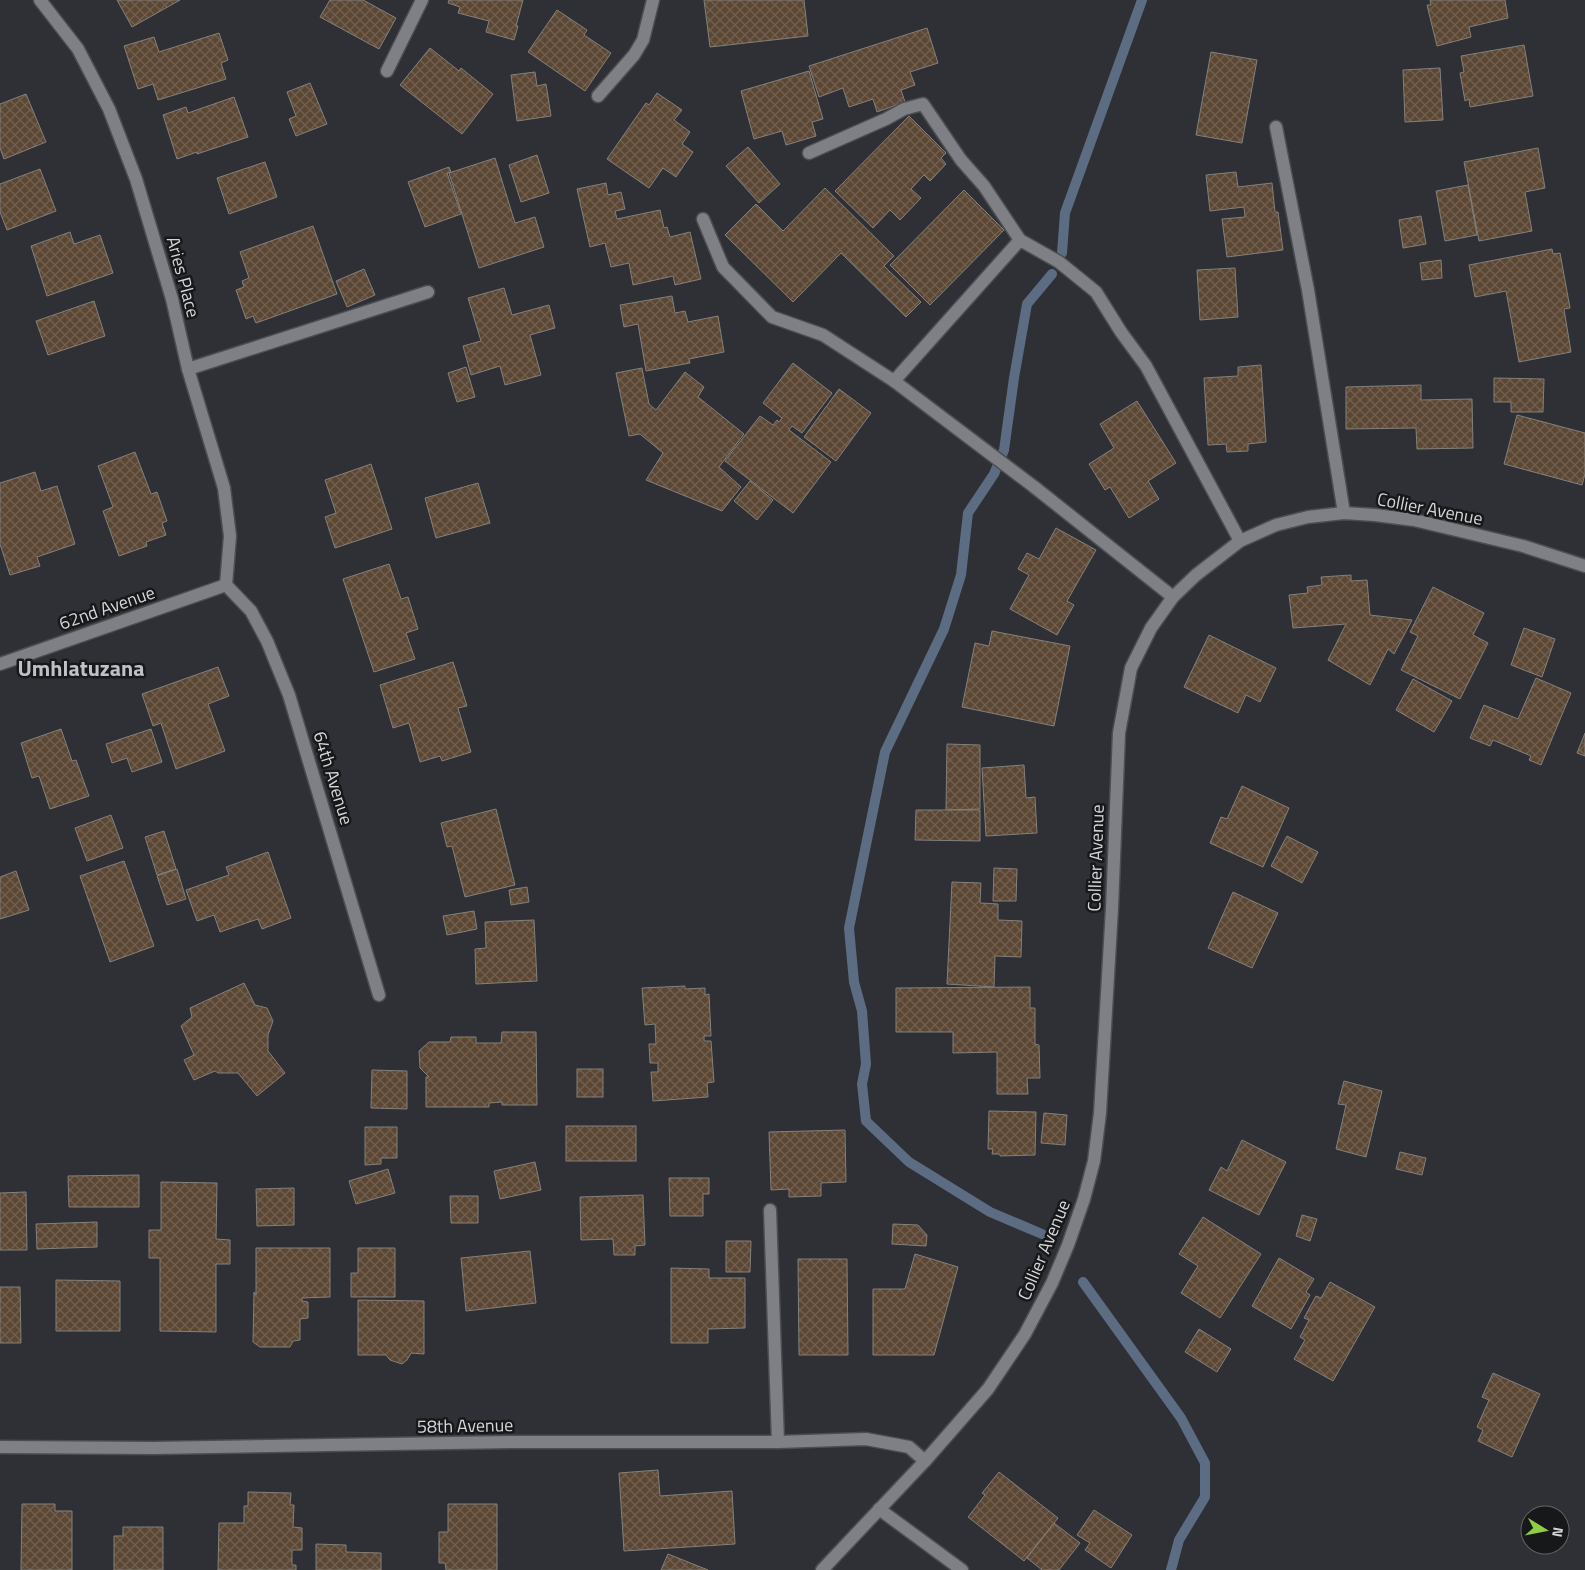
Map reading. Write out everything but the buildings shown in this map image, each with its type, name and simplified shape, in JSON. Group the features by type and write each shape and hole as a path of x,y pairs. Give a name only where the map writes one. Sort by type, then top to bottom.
{"street":[{"name":"Aries Place","path":"40,0 78,49 108,109 136,179 172,299 188,369 224,488 230,536 226,585"},
{"path":"387,72 422,0"},
{"path":"598,96 634,55 643,40 653,0"},
{"path":"809,153 886,119 904,109 923,104 961,160 984,186 1020,240 1059,262 1096,292 1121,332 1146,366 1240,541"},
{"path":"1276,126 1308,290 1344,514"},
{"path":"702,219 724,267 772,317 823,335 894,382 1033,486 1173,597"},
{"path":"894,382 1020,240"},
{"path":"188,369 428,292"},
{"name":"Collier Avenue","path":"822,1570 925,1461 988,1389 1025,1334 1068,1245 1084,1199 1094,1161 1100,1113 1112,908 1119,733 1131,668 1151,628 1173,597 1196,575 1240,541 1284,523 1308,517 1344,514 1375,514 1414,520 1523,546 1585,566"},
{"name":"62nd Avenue","path":"0,664 226,585"},
{"name":"64th Avenue","path":"226,585 251,611 267,641 289,695 379,995"},
{"path":"770,1210 778,1442"},
{"name":"58th Avenue","path":"0,1447 154,1448 514,1442 778,1442 866,1439 909,1447 925,1461"},
{"path":"879,1509 962,1570"}],"waterway":[{"path":"1062,253 1065,213 1142,0"},
{"path":"1042,1234 990,1212 909,1162 866,1121 862,1084 866,1064 862,1011 854,982 849,928 885,752 944,629 961,575 968,513 994,474 1004,450 1027,304 1052,274"},
{"path":"1083,1282 1181,1418 1205,1463 1205,1497 1179,1540 1171,1570"}],"district":[{"name":"Umhlatuzana","path":"81,668"}]}
